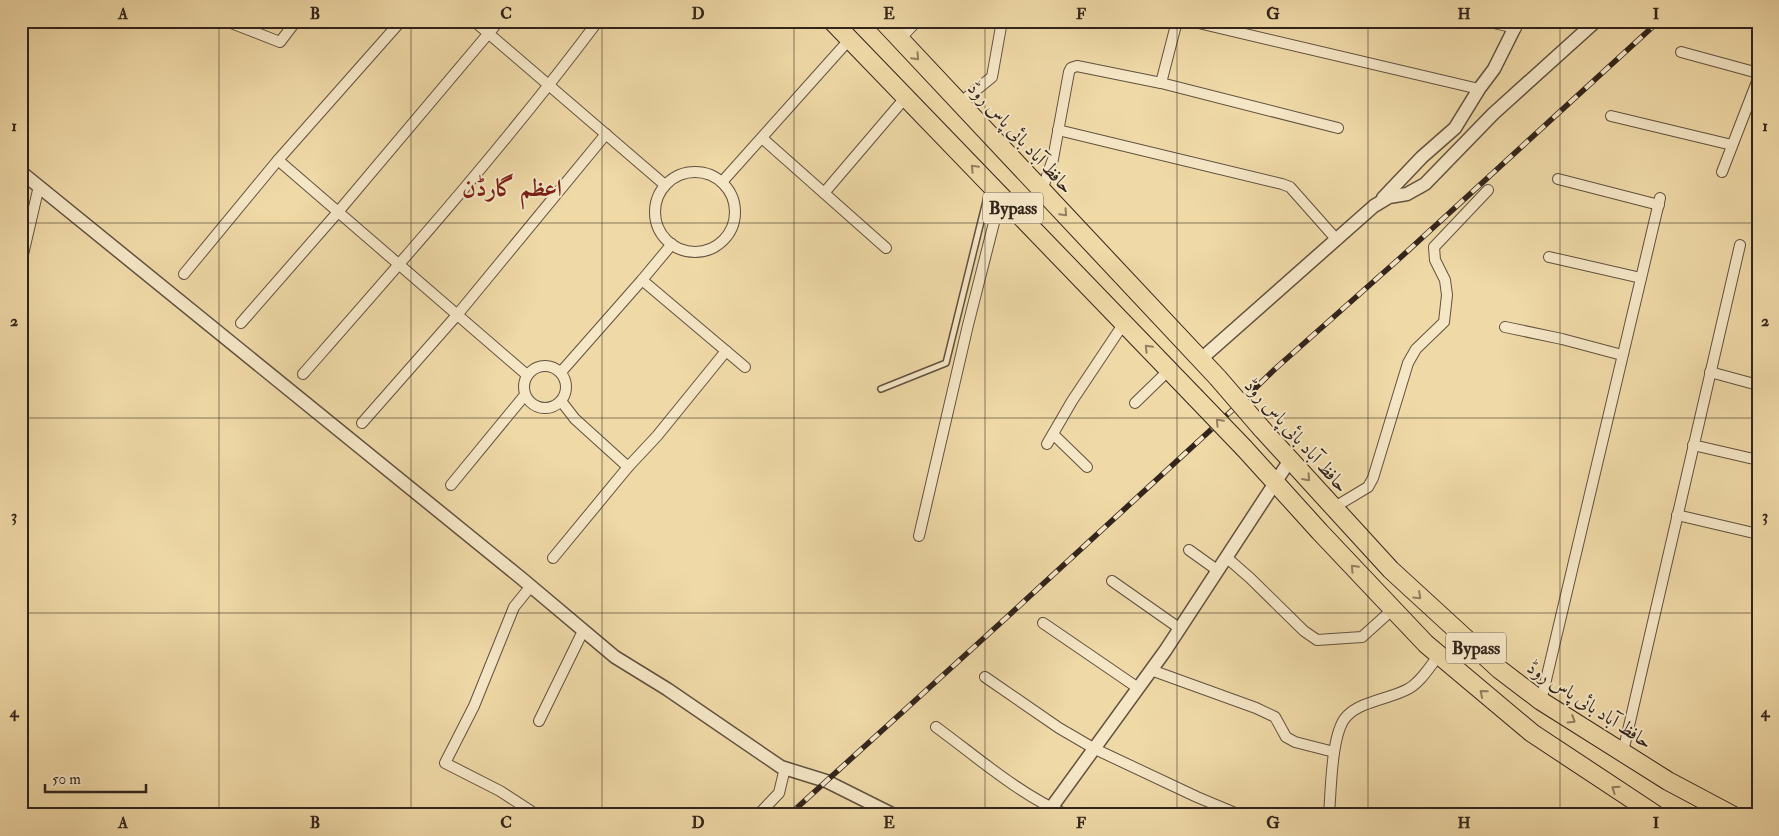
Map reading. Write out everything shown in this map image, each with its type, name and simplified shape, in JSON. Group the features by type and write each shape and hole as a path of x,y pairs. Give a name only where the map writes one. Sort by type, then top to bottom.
{"highway":[{"name":"Bypass","path":"832,21 1244,448 1426,644 1532,733 1648,813"},
{"name":"حافظ آباد بائی پاس روڈ","path":"883,21 1202,359 1262,429 1391,570 1446,622 1499,669 1541,701 1668,781 1732,815"}],"street":[{"path":"226,21 280,42 296,21"},
{"path":"184,274 278,160 401,21"},
{"path":"474,21 665,185"},
{"path":"241,323 338,212 499,21"},
{"path":"303,374 399,265 549,86 598,21"},
{"path":"900,39 917,21"},
{"path":"960,104 992,77 1002,21"},
{"path":"1161,83 1177,21"},
{"path":"1190,21 1479,90"},
{"path":"1202,359 1337,240 1455,128 1494,69 1517,25 1485,21"},
{"path":"1374,206 1389,197 1406,194 1425,184 1493,114 1596,21"},
{"path":"722,182 849,40"},
{"path":"1681,52 1758,73"},
{"path":"1042,190 1051,165 1072,68 1077,66 1161,83 1338,128"},
{"path":"1722,172 1758,79"},
{"path":"824,193 906,98"},
{"path":"1611,116 1732,145"},
{"path":"1058,130 1290,187 1337,240"},
{"path":"362,423 457,315 606,134"},
{"path":"762,138 886,248"},
{"path":"278,160 527,376"},
{"path":"21,172 531,586 614,657 667,689 785,768 826,781 894,815"},
{"path":"693,172 708,174 722,182 731,195 735,210 733,225 725,239 712,248 697,252 682,250 663,236 655,214 657,199 665,185 678,176 693,172"},
{"path":"1541,701 1660,202 1558,179"},
{"path":"21,263 24,243 39,186"},
{"path":"919,536 968,325 996,190"},
{"path":"1333,508 1368,487 1373,478 1408,363 1416,350 1444,322 1447,295 1445,280 1435,260 1434,247 1488,190"},
{"path":"561,372 672,244"},
{"path":"1622,752 1740,244"},
{"path":"1549,258 1641,278"},
{"path":"642,280 745,367"},
{"path":"1047,444 1072,401 1124,323"},
{"path":"1506,327 1562,339 1622,356"},
{"path":"554,558 726,351"},
{"path":"543,366 556,368 561,372 567,384 566,391 561,401 554,406 541,408 534,405 525,395 524,382 531,370 543,366"},
{"path":"1135,403 1169,370"},
{"path":"1710,372 1758,385"},
{"path":"451,485 525,395"},
{"path":"561,401 575,419 628,467"},
{"path":"1053,434 1087,467"},
{"path":"1693,445 1758,460"},
{"path":"1049,811 1151,670 1290,460"},
{"path":"1677,515 1758,534"},
{"path":"1189,550 1217,570"},
{"path":"1226,557 1304,631 1317,640 1362,637 1393,609"},
{"path":"1112,581 1179,628"},
{"path":"531,586 514,607 474,706 445,763 500,791 537,815"},
{"path":"1043,623 1138,688"},
{"path":"539,721 583,631"},
{"path":"1329,815 1334,752 1340,726 1346,717 1367,704 1409,689 1439,655"},
{"path":"1151,670 1256,708 1276,717 1286,737 1295,742 1334,752"},
{"path":"985,677 1059,728 1095,749 1240,815"},
{"path":"936,727 1049,811 1067,815"},
{"path":"758,815 779,793 785,768"}],"lane":[{"path":"881,389 946,363 996,190"}],"railway":[{"path":"789,815 1006,618 1275,369 1400,258 1659,21"}],"district":[{"name":"اعظم گارڈن","path":"512,188"}]}
